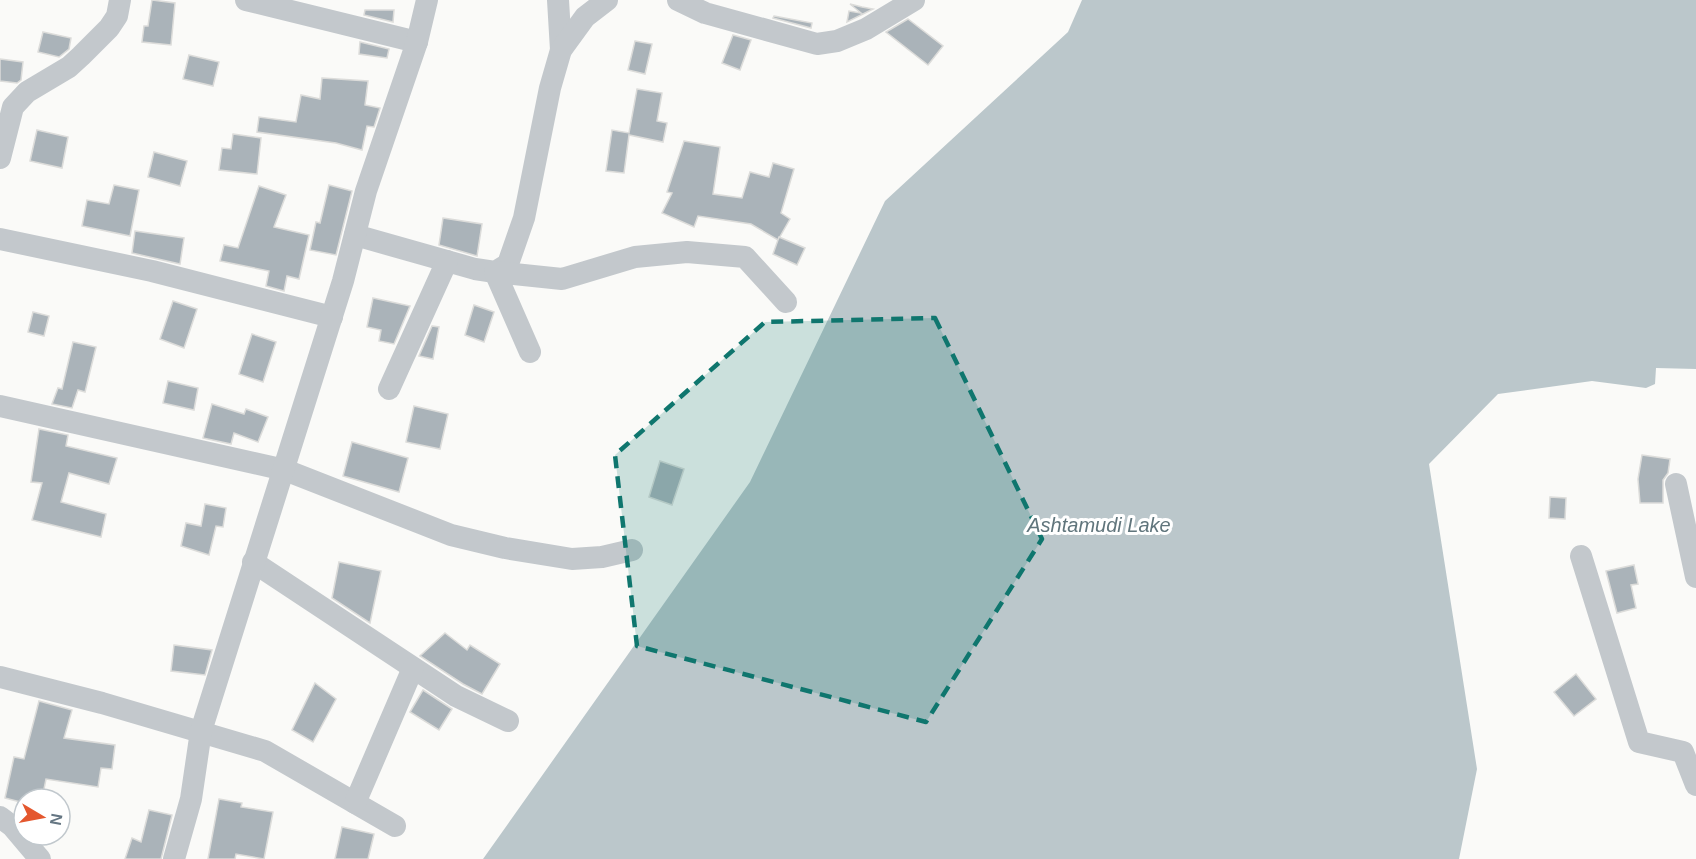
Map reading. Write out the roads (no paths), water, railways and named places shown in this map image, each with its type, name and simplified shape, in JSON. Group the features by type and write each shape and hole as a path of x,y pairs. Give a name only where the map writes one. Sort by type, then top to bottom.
{"street":[{"path":"0,158 13,107 27,92 46,78 69,67 109,28 117,15 120,0"},
{"path":"246,0 417,42"},
{"path":"174,859 191,799 201,731 285,470 332,317 366,191 417,42 427,0"},
{"path":"495,272 508,264 517,246 537,160 550,88 561,50 558,0"},
{"path":"561,50 585,17 607,0"},
{"path":"691,4 817,44 837,40 866,29 914,0"},
{"path":"355,235 495,272 562,279 635,257 687,252 745,257 786,302"},
{"path":"0,239 152,271 332,317"},
{"path":"389,389 447,261"},
{"path":"495,272 530,352"},
{"path":"0,406 285,470 451,535 505,548 572,559 602,557 632,550"},
{"path":"1676,484 1696,577"},
{"path":"1581,556 1639,742 1683,752 1696,785"},
{"path":"254,562 456,696 508,721"},
{"path":"355,803 414,668"},
{"path":"0,677 201,731 265,751 395,826"},
{"path":"0,817 12,826 40,859"}],"water":[{"name":"Ashtamudi Lake","path":"1082,0 1696,0 1696,369 1656,368 1655,384 1646,388 1592,381 1498,394 1429,464 1477,769 1459,859 483,859 750,482 885,201 1068,32"}]}
